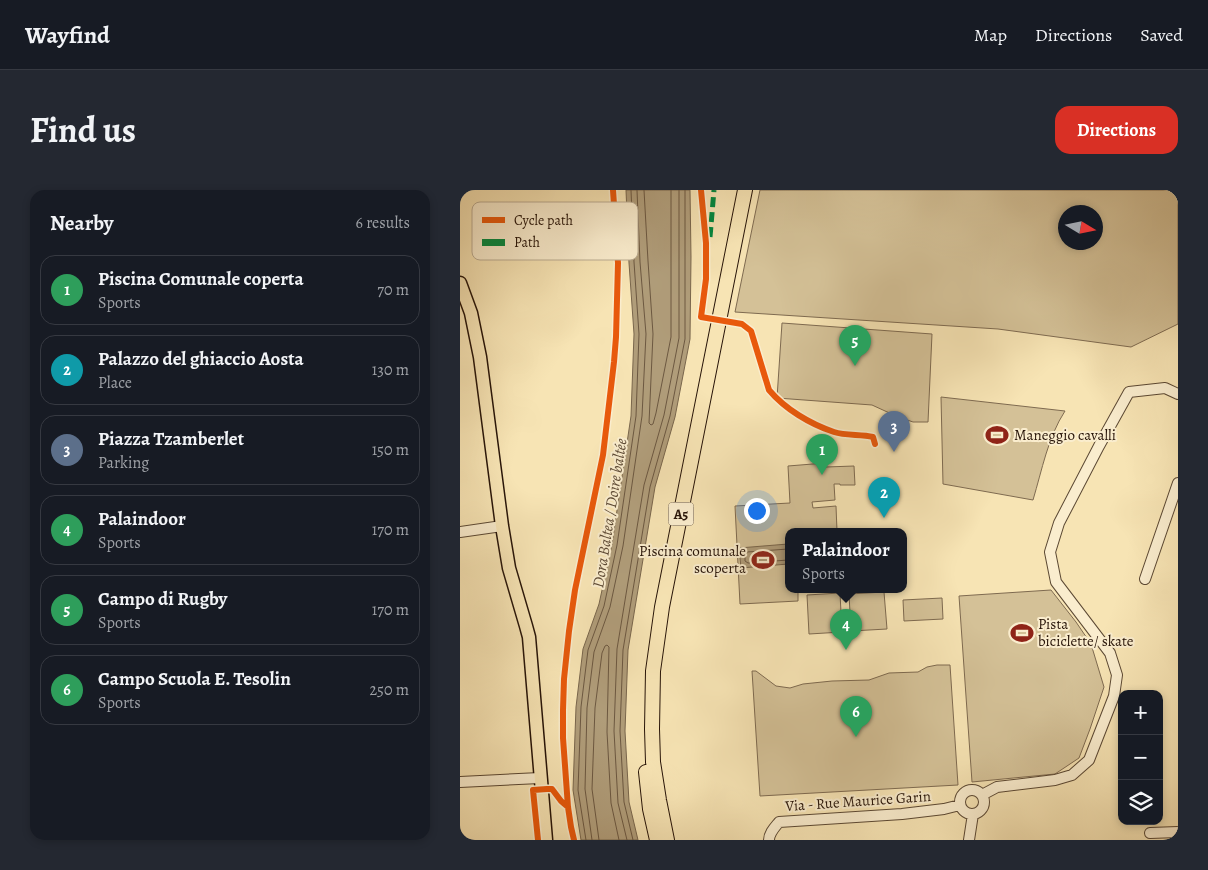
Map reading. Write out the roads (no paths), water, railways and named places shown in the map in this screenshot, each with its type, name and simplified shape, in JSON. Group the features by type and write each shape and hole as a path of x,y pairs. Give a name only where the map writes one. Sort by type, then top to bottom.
{"highway":[{"name":"A5","path":"657,840 650,809 642,730 645,669 653,605 736,190"},
{"name":"A5","path":"667,840 653,762 653,671 662,607 745,190"}],"main road":[{"path":"460,283 471,313 480,357 509,568 528,637 546,840"}],"street":[{"path":"982,795 997,787 1054,780 1072,775 1089,760 1114,696 1117,675 1110,653 1056,582 1050,552 1059,524 1129,392 1164,388 1178,394"},
{"path":"1145,579 1178,483"},
{"path":"460,532 502,526"},
{"path":"460,782 540,778"},
{"path":"967,791 977,791 982,795 984,802 980,811 973,814 965,812 960,805 961,797 967,791"},
{"name":"Via - Rue Maurice Garin","path":"769,840 768,838 778,822 902,814 960,805"},
{"path":"969,840 973,814"},
{"path":"1150,833 1178,832"}],"water":[{"path":"626,190 690,190 690,339 675,417 655,487 628,650 625,731 629,802 638,840 581,840 573,790 576,707 583,649 599,604 612,544 631,416 634,334 629,260 638,260 638,202 626,202"},
{"path":"785,544 785,564 741,568 739,548"}],"place":[{"name":"Campo di Rugby","path":"855,366"},
{"name":"Maneggio cavalli","path":"997,435"},
{"name":"Piazza Tzamberlet","path":"894,452"},
{"name":"Piscina Comunale coperta","path":"822,475"},
{"name":"Palazzo del ghiaccio Aosta","path":"884,518"},
{"name":"Piscina comunale scoperta","path":"763,560"},
{"name":"Pista biciclette/ skate","path":"1022,633"},
{"name":"Palaindoor","path":"846,650"},
{"name":"Campo Scuola E. Tesolin","path":"856,737"}],"water label":[{"name":"Dora Baltea / Doire baltée","path":"609,513"}]}
